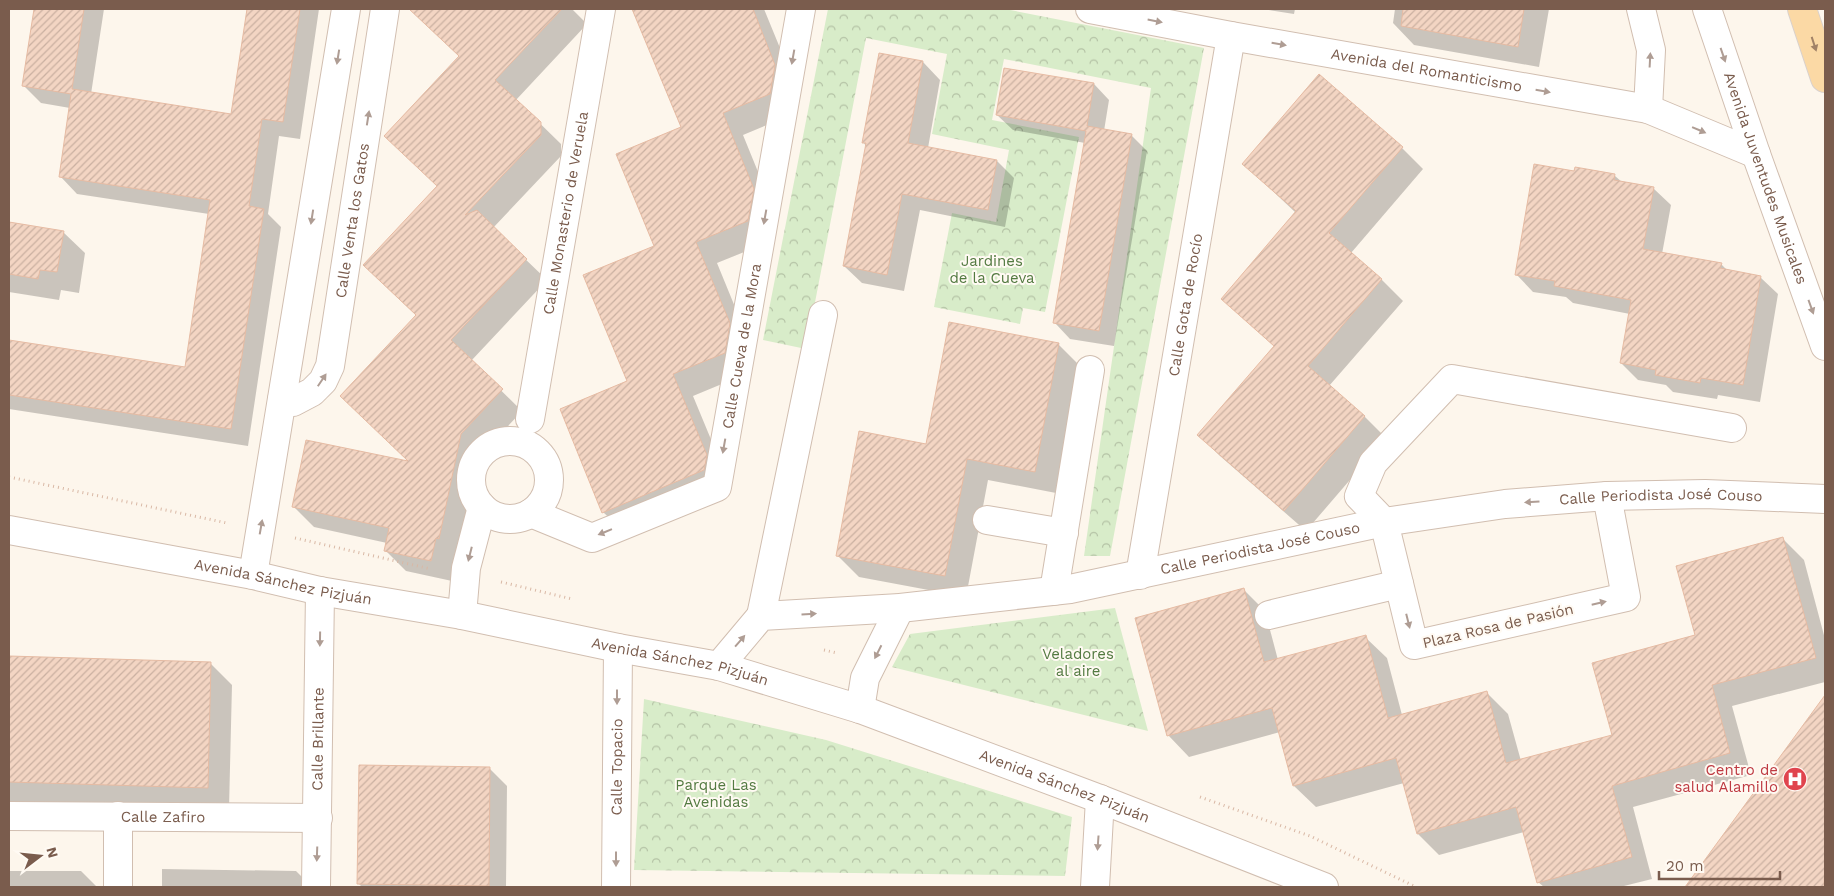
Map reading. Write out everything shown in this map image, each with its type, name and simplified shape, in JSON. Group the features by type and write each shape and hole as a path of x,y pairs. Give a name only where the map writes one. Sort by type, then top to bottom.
{"main road":[{"path":"1802,9 1825,78"}],"street":[{"path":"253,575 346,9"},
{"name":"Calle Venta los Gatos","path":"282,400 293,402 312,392 323,381 330,366 385,9"},
{"name":"Calle Monasterio de Veruela","path":"530,419 601,9"},
{"name":"Calle Cueva de la Mora","path":"531,513 592,538 717,487 801,9"},
{"name":"Avenida del Romanticismo","path":"1090,9 1231,36 1648,109 1756,154"},
{"path":"1641,9 1651,50 1648,109"},
{"name":"Avenida Juventudes Musicales","path":"1707,9 1756,154 1825,346"},
{"name":"Calle Gota de Rocío","path":"1140,575 1231,36"},
{"path":"719,666 761,616 823,315"},
{"path":"1054,591 1090,370"},
{"path":"1384,522 1359,496 1372,463 1452,380 1732,428"},
{"path":"513,441 526,444 536,450 543,460 548,470 549,483 540,505 531,513 519,518 492,515 482,507 474,496 471,483 472,470 478,457 487,448 500,442 513,441"},
{"name":"Calle Periodista José Couso","path":"761,616 900,608 1054,591 1140,575 1384,522 1505,504 1607,496 1705,494 1825,499"},
{"name":"Plaza Rosa de Pasión","path":"1384,522 1414,645 1626,596 1607,496"},
{"path":"462,615 466,568 482,507"},
{"path":"987,520 1064,533"},
{"name":"Avenida Sánchez Pizjuán","path":"9,530 253,575 320,591 462,615 618,648 719,666 860,709 1100,799 1324,887"},
{"path":"1268,615 1399,584"},
{"name":"Calle Brillante","path":"316,887 320,591"},
{"path":"860,709 865,678 900,608"},
{"name":"Calle Topacio","path":"616,887 618,648"},
{"path":"1095,887 1100,799"},
{"name":"Calle Zafiro","path":"9,816 318,818"},
{"path":"118,816 118,887"}],"path":[{"path":"9,477 228,524"},
{"path":"287,536 435,570"}],"green space":[{"name":"Jardines de la Cueva","path":"828,9 1005,9 1204,48 1110,556 1084,556 1151,88 1004,59 992,120 1079,137 1045,312 1023,308 1020,324 934,307 952,213 996,222 1009,150 932,134 947,54 866,38 806,349 763,340"},
{"name":"Veladores al aire","path":"1115,608 1148,731 892,667 910,634"},
{"name":"Parque Las Avenidas","path":"644,699 826,740 1072,817 1065,876 634,870"}],"building":[{"path":"34,9 84,9 72,89 231,114 247,9 300,9 283,122 262,119 249,206 264,209 231,429 9,395 9,340 185,367 210,200 59,177 71,94 22,86"},
{"path":"409,9 562,9 495,80 541,122 541,135 465,215 477,210 527,259 451,340 503,389 461,434 439,539 436,538 431,561 384,551 389,528 292,507 306,440 408,461 340,396 416,315 363,265 437,186 384,136 459,56"},
{"path":"632,9 753,9 775,65 770,94 723,113 754,189 748,221 696,242 730,323 725,353 673,374 707,455 704,470 602,513 560,409 627,381 583,275 654,246 616,154 681,127"},
{"path":"1403,9 1524,9 1518,47 1401,26"},
{"path":"879,53 923,61 908,143 997,160 988,210 902,194 887,275 843,266 866,143 862,143"},
{"path":"1004,68 1094,83 1087,126 1132,134 1099,331 1053,323 1086,131 996,115"},
{"path":"1319,74 1403,147 1329,233 1382,279 1308,366 1365,416 1284,511 1197,435 1274,346 1221,299 1296,211 1242,164"},
{"path":"1534,164 1574,171 1575,167 1615,174 1614,180 1654,187 1643,249 1722,263 1720,268 1761,276 1743,385 1701,378 1700,383 1655,375 1656,370 1620,363 1631,300 1554,286 1555,281 1515,275"},
{"path":"9,222 64,231 57,272 40,270 38,279 9,274"},
{"path":"949,322 1059,343 1035,472 967,459 945,576 836,556 859,431 926,444"},
{"path":"1783,537 1816,658 1712,685 1730,753 1612,786 1632,857 1537,883 1516,807 1417,834 1396,758 1293,786 1272,708 1167,736 1135,618 1244,588 1264,662 1366,635 1388,718 1487,691 1506,763 1612,735 1592,663 1695,635 1676,566"},
{"path":"9,656 211,662 208,788 9,782"},
{"name":"Centro de salud Alamillo","path":"1825,695 1824,887 1685,887"},
{"path":"359,765 490,767 489,886 357,884"}],"place":[{"name":"Centro de salud Alamillo","path":"1795,779"}]}
